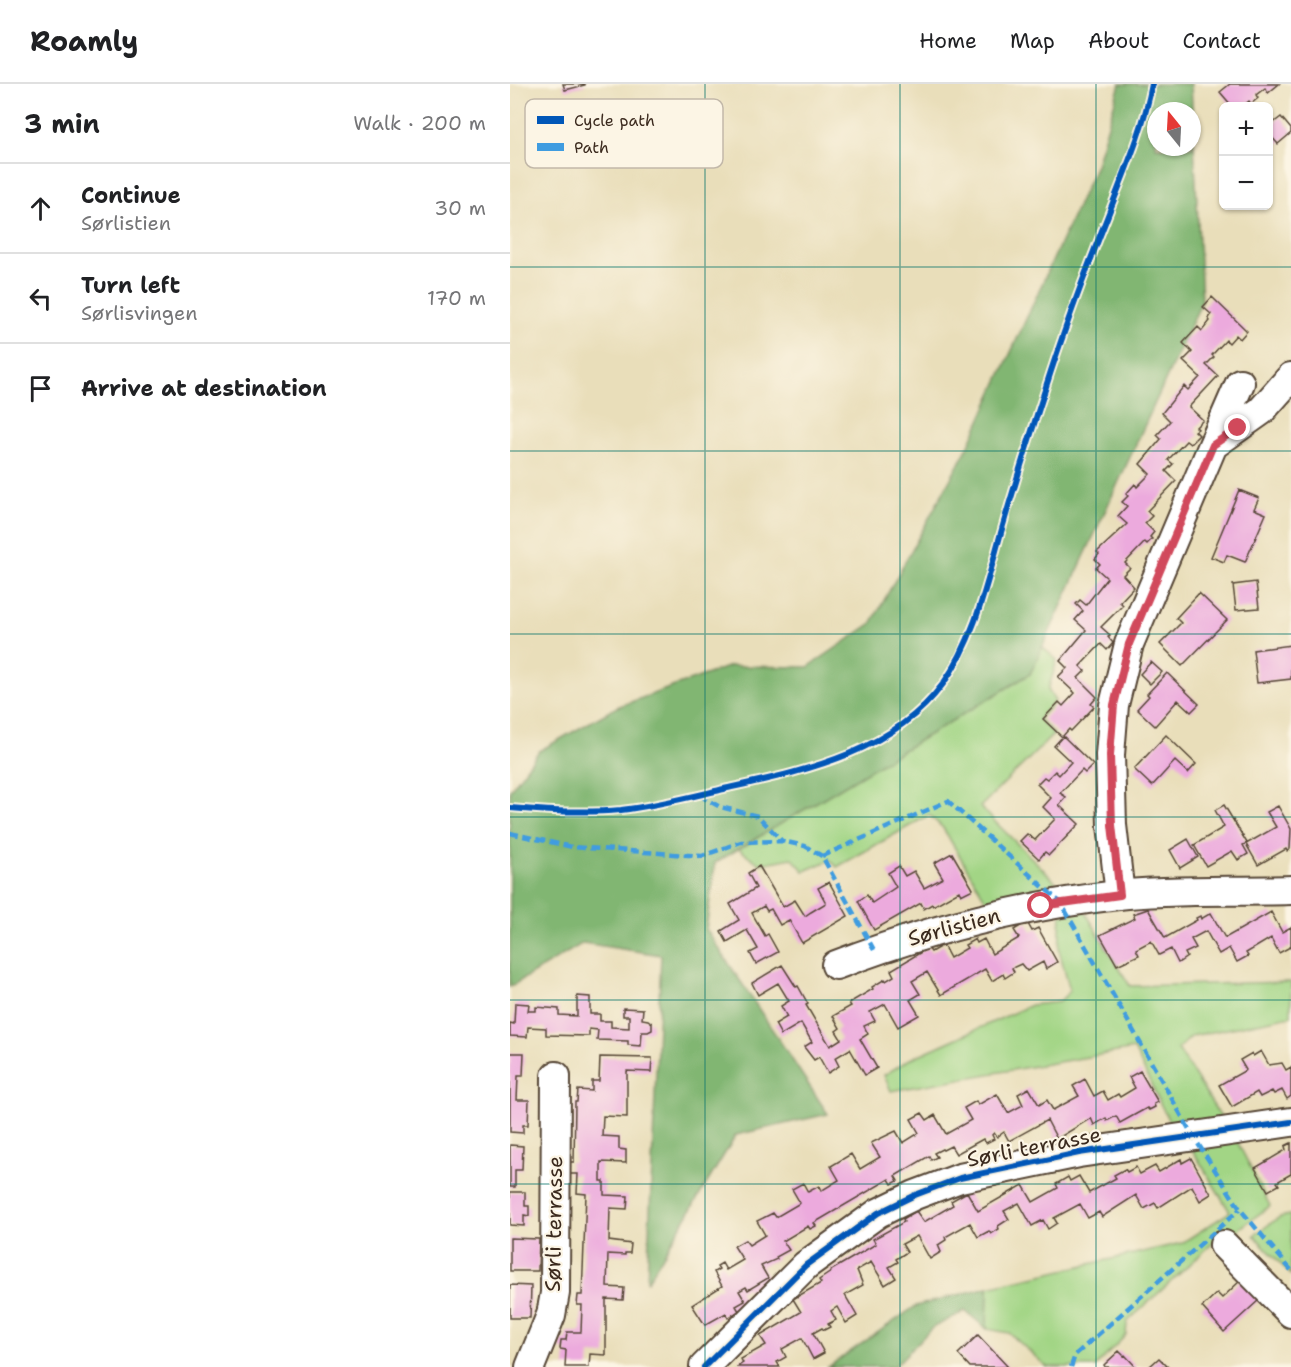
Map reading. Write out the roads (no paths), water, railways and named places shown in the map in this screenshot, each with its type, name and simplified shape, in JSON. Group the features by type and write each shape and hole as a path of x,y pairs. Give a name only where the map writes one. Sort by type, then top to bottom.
{"street":[{"path":"1213,445 1261,411 1291,377"},
{"path":"1120,895 1112,825 1110,755 1114,705 1129,644 1240,382"},
{"name":"Sørlistien","path":"836,965 891,944 963,923 1041,906 1120,895 1291,890"},
{"name":"Sørli terrasse","path":"530,1367 551,1315 555,1293 556,1076"},
{"name":"Sørli terrasse","path":"704,1367 806,1265 878,1213 915,1195 960,1178 1045,1159 1291,1122"},
{"path":"1224,1245 1291,1313"}]}
